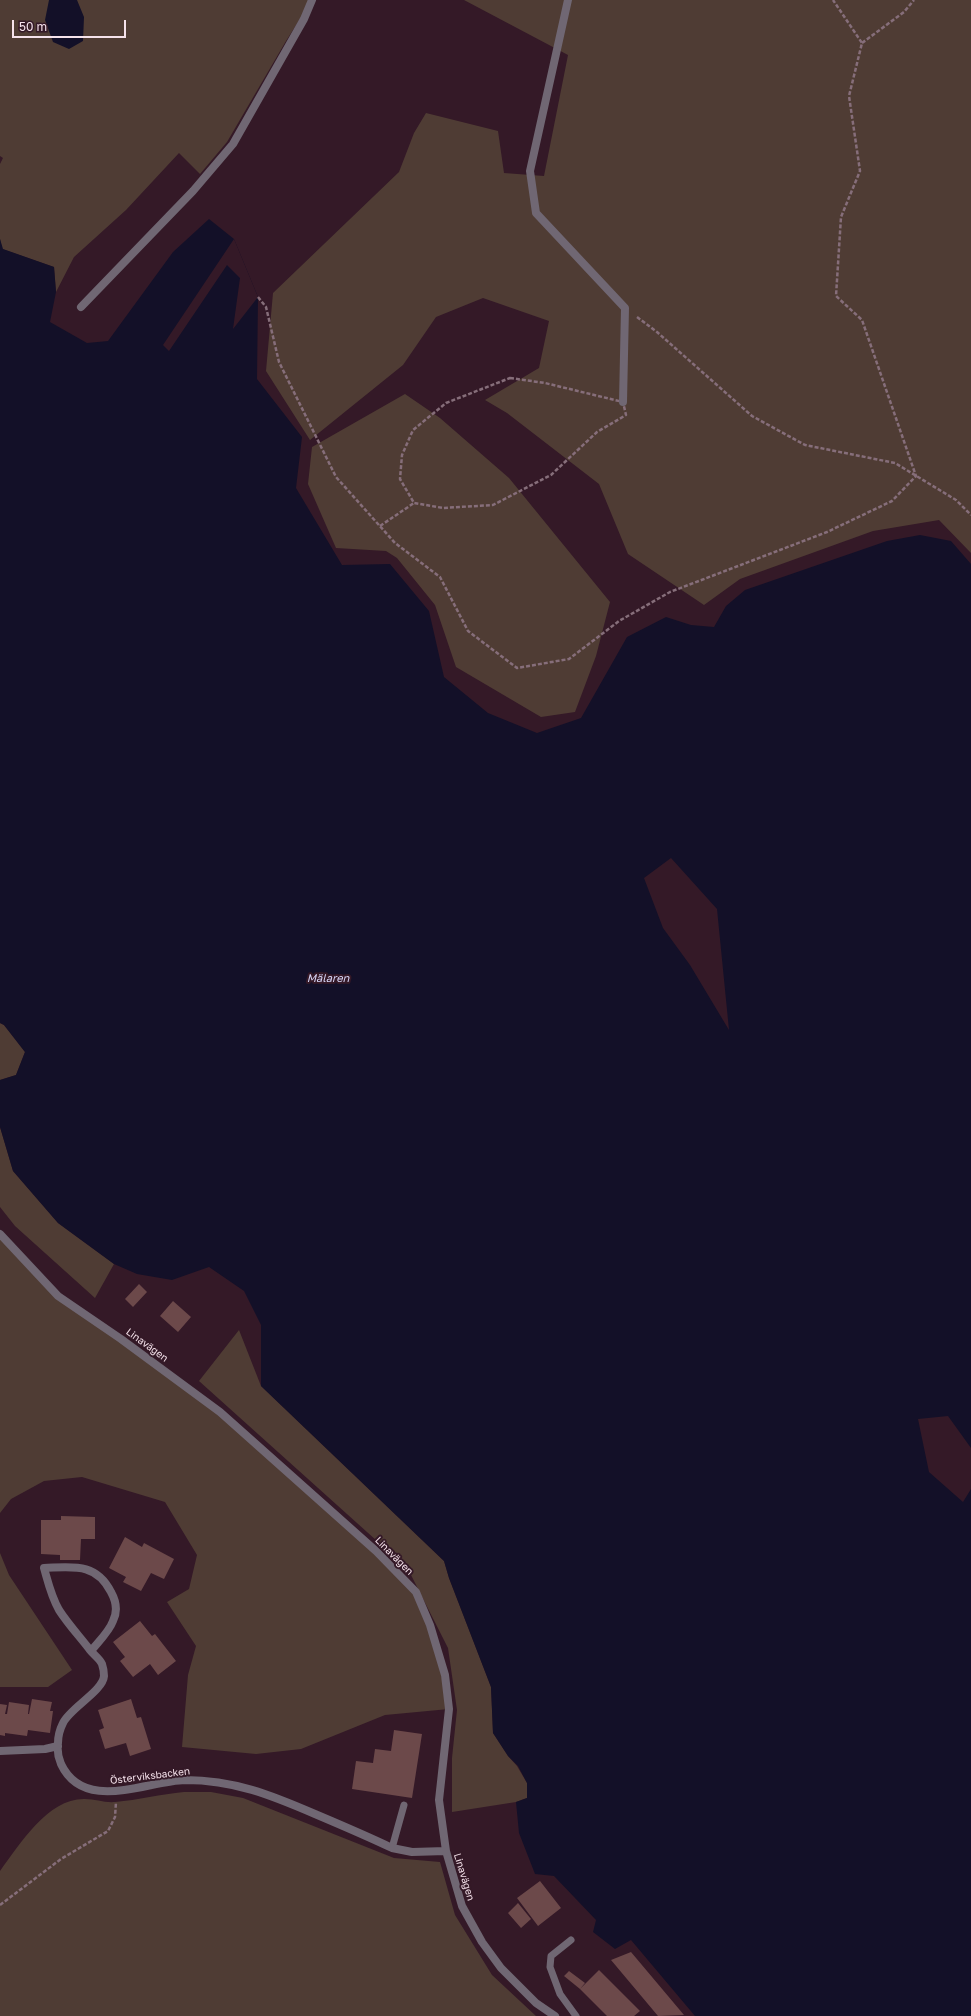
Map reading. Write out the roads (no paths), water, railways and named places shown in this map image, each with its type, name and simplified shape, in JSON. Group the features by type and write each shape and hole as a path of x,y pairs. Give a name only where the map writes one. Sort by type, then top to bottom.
{"street":[{"path":"81,307 193,191 233,144 304,20 312,0"},
{"path":"568,0 530,171 536,213 625,308 623,402"},
{"name":"Linavägen","path":"0,1234 58,1296 121,1339 220,1412 376,1552 416,1592 430,1625 445,1675 449,1709 439,1800 446,1851 462,1906 482,1942 500,1968 536,2003 555,2016"},
{"name":"Österviksbacken","path":"91,1651 113,1622 116,1609 113,1595 107,1583 96,1572 80,1567 44,1568 50,1593 60,1610 91,1651 102,1664 104,1677 99,1687 63,1722 58,1736 61,1764 68,1774 77,1782 102,1792 183,1780 212,1781 246,1787 282,1799 392,1848 412,1852 446,1851"},
{"path":"0,1751 45,1749 58,1746"}],"lane":[{"path":"392,1848 404,1805"},
{"path":"571,1940 551,1956 550,1967 560,1994 576,2016"}],"water":[{"path":"49,0 77,0 84,17 83,41 69,49 53,42 45,20"},
{"name":"Mälaren","path":"209,219 234,239 258,297 257,379 302,437 296,488 342,565 390,564 429,611 444,677 488,713 537,733 581,718 627,637 666,617 691,625 714,627 726,606 745,590 887,541 920,535 951,541 971,564 971,1448 948,1416 918,1419 929,1472 963,1502 971,1489 971,2016 695,2016 631,1940 615,1949 593,1932 596,1920 554,1876 535,1874 519,1833 516,1802 527,1798 527,1783 518,1766 508,1756 493,1733 491,1687 449,1578 444,1561 261,1386 261,1325 244,1291 209,1267 172,1280 137,1274 114,1264 58,1223 13,1171 0,1127 0,1080 16,1075 25,1052 4,1025 0,1023 0,239 3,249 54,267 56,292 50,322 87,343 108,341 173,252","holes":["671,858 717,909 729,1030 690,965 663,928 644,878"]}]}
